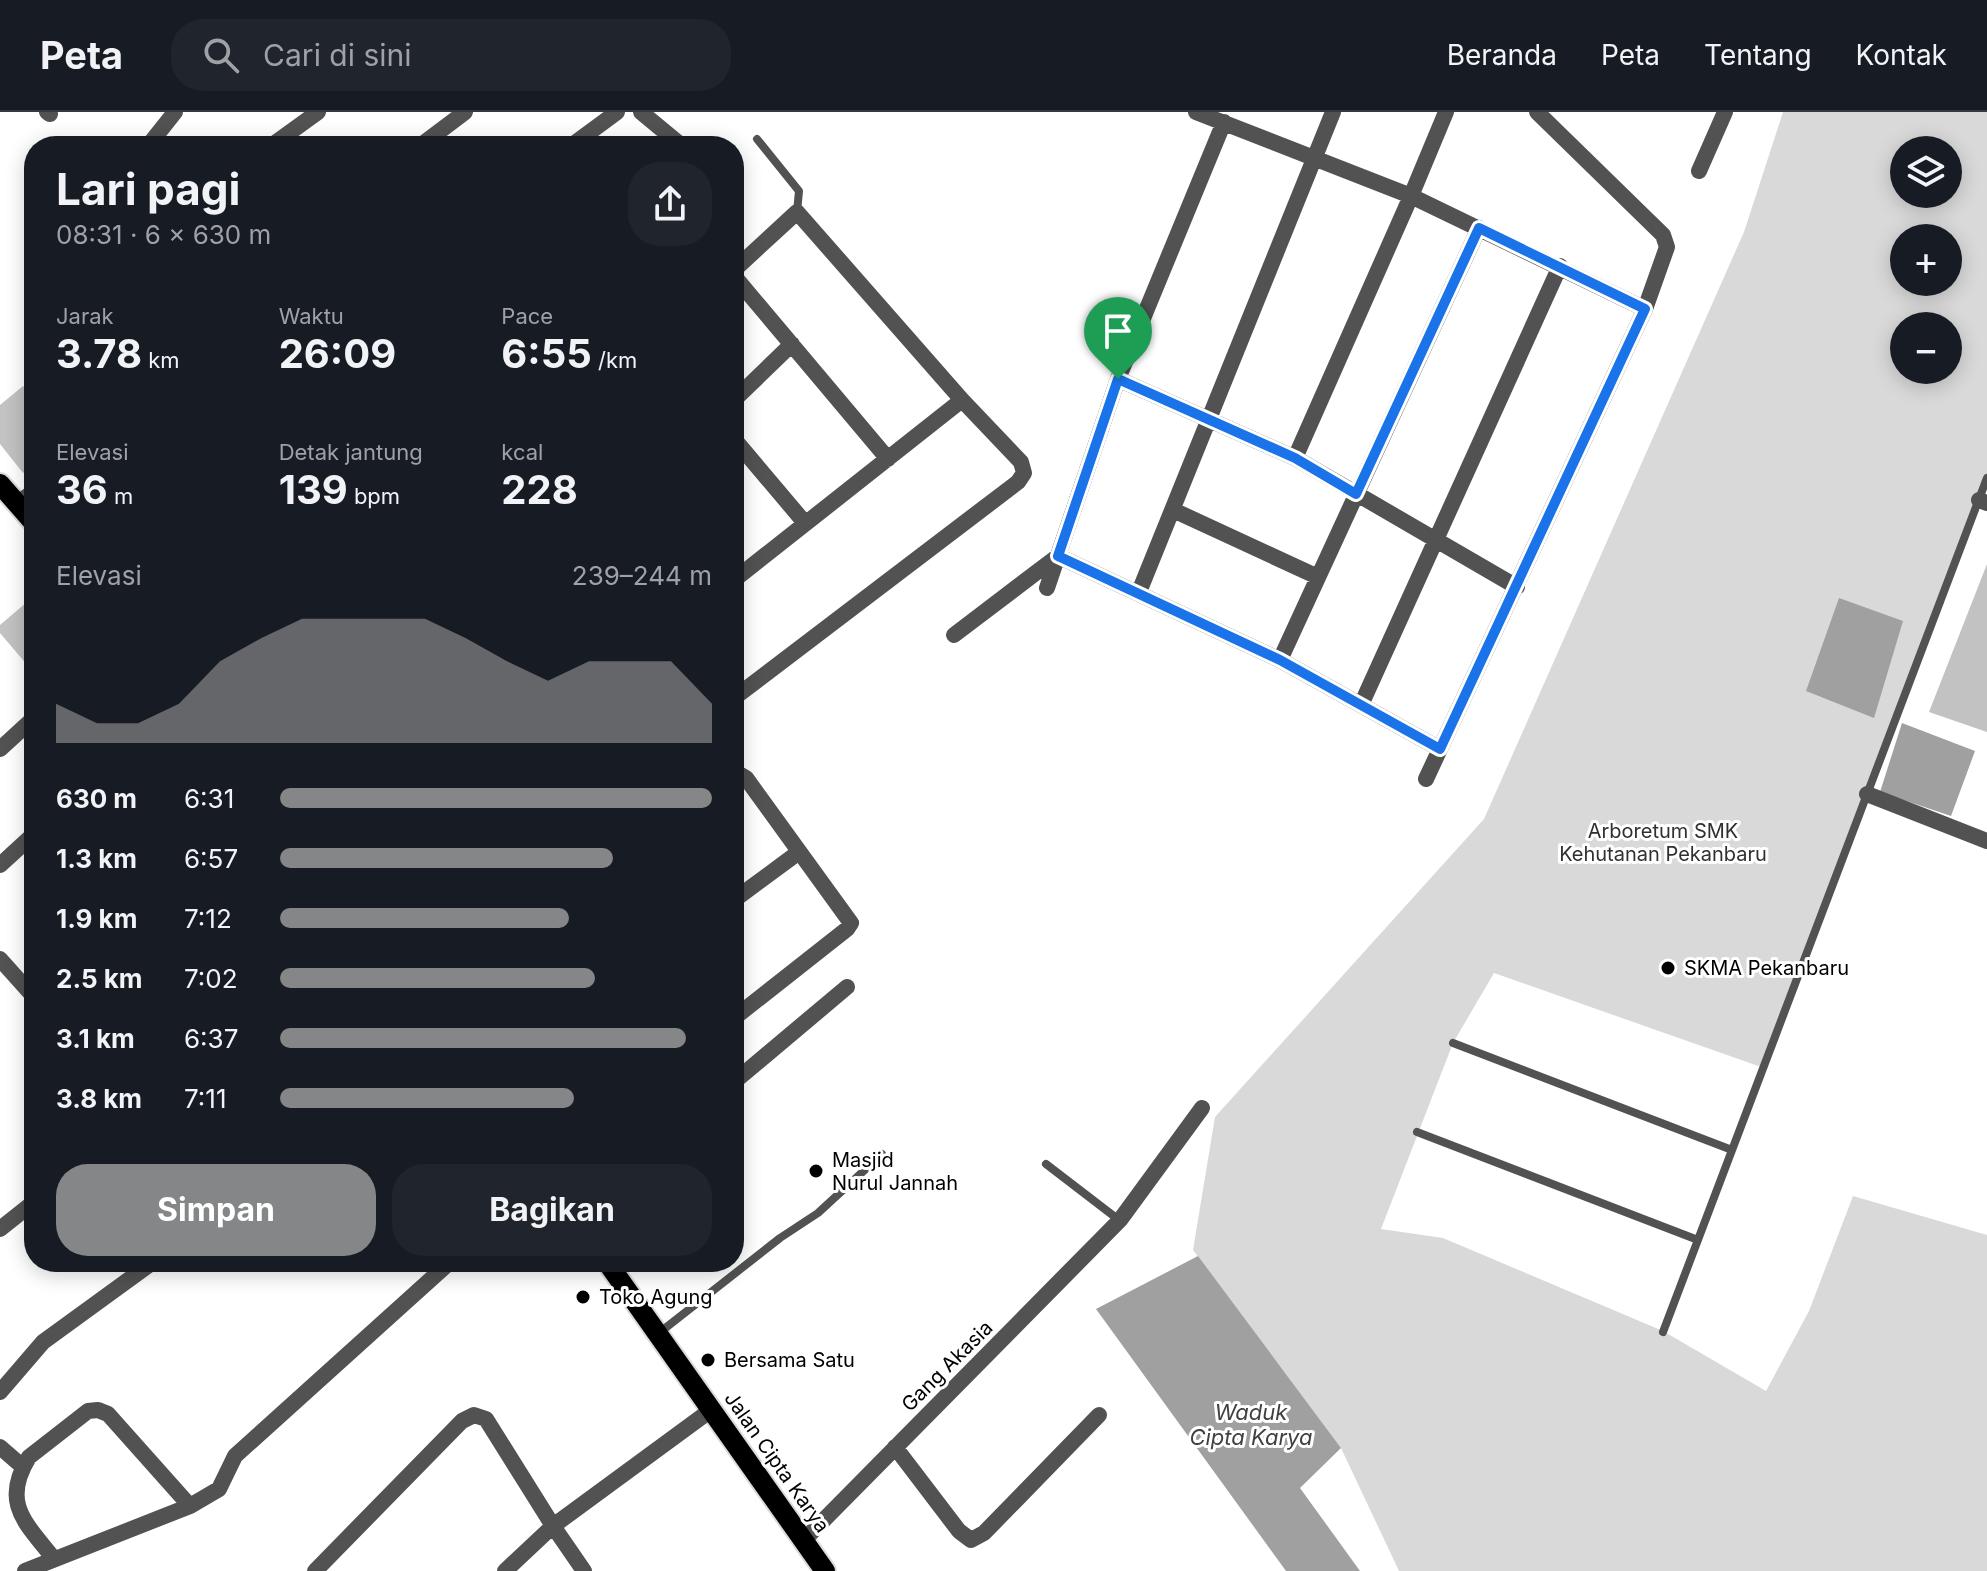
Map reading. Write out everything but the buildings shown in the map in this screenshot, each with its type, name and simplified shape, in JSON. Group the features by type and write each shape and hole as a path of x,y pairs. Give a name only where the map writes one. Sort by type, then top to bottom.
{"main road":[{"path":"0,484 24,512"},
{"name":"Jalan Cipta Karya","path":"614,1272 825,1571"}],"street":[{"path":"156,136 175,112"},
{"path":"285,136 318,112"},
{"path":"433,136 465,112"},
{"path":"585,136 617,112"},
{"path":"641,112 670,136"},
{"path":"1196,112 1411,196 1645,309"},
{"path":"1139,592 1333,112"},
{"path":"1295,458 1446,112"},
{"path":"1426,779 1645,309 1667,247 1663,235 1537,112"},
{"path":"1699,171 1725,112"},
{"path":"1047,588 1118,379 1224,122"},
{"path":"744,263 797,212 962,400 1021,462 1024,473 1018,482 744,690"},
{"path":"1280,660 1479,228"},
{"path":"1361,705 1560,266"},
{"path":"744,285 888,459"},
{"path":"744,390 792,344"},
{"path":"1118,379 1295,458 1517,587"},
{"path":"744,569 962,400"},
{"path":"744,451 805,523"},
{"path":"17,504 24,499"},
{"path":"1173,510 1318,577"},
{"path":"1058,556 1280,660 1440,749"},
{"path":"954,635 1058,556"},
{"path":"0,749 24,727"},
{"path":"744,777 851,923 744,1010"},
{"path":"1867,794 1987,841"},
{"path":"0,865 24,846"},
{"path":"744,893 799,852"},
{"path":"0,959 24,986"},
{"path":"744,1074 847,987"},
{"name":"Gang Akasia","path":"803,1541 1120,1220 1202,1108"},
{"path":"0,1229 24,1210"},
{"path":"0,1392 43,1342 139,1272"},
{"path":"25,1571 190,1506 219,1489 235,1456 439,1272"},
{"path":"54,1559 19,1513 16,1499 23,1467 29,1457 88,1411 98,1410 108,1414 190,1506"},
{"path":"505,1571 553,1526 711,1410"},
{"path":"315,1571 462,1421 474,1415 486,1419 584,1571"},
{"path":"895,1447 959,1531 971,1540 984,1533 1099,1415"},
{"path":"0,1447 23,1467"}],"lane":[{"path":"757,139 799,191 797,212"},
{"path":"1663,1332 1867,794 1983,502 1987,478"},
{"path":"1453,1043 1732,1150"},
{"path":"1417,1132 1698,1240"},
{"path":"744,1266 818,1213 882,1154"},
{"path":"1046,1164 1120,1220"},
{"path":"658,1333 736,1272"}],"green space":[{"name":"Arboretum SMK Kehutanan Pekanbaru","path":"1783,112 1987,112 1987,478 1764,1068 1494,973 1453,1043 1381,1229 1443,1238 1663,1331 1766,1391 1809,1311 1853,1196 1987,1235 1987,1571 1399,1571 1341,1448 1193,1250 1215,1117 1484,819 1744,232"}],"water":[{"path":"1839,598 1903,621 1874,718 1806,691"},
{"path":"1902,723 1975,751 1951,816 1880,792"},
{"name":"Waduk Cipta Karya","path":"1198,1256 1341,1448 1300,1488 1360,1571 1286,1571 1096,1309"}],"place":[{"name":"SKMA Pekanbaru","path":"1668,968"},
{"name":"Masjid Nurul Jannah","path":"816,1171"},
{"name":"Toko Agung","path":"583,1297"},
{"name":"Bersama Satu","path":"708,1360"}],"route":[{"path":"1479,228 1645,309 1440,749 1280,660 1058,556 1118,379 1295,458 1356,494 1479,228"}]}
